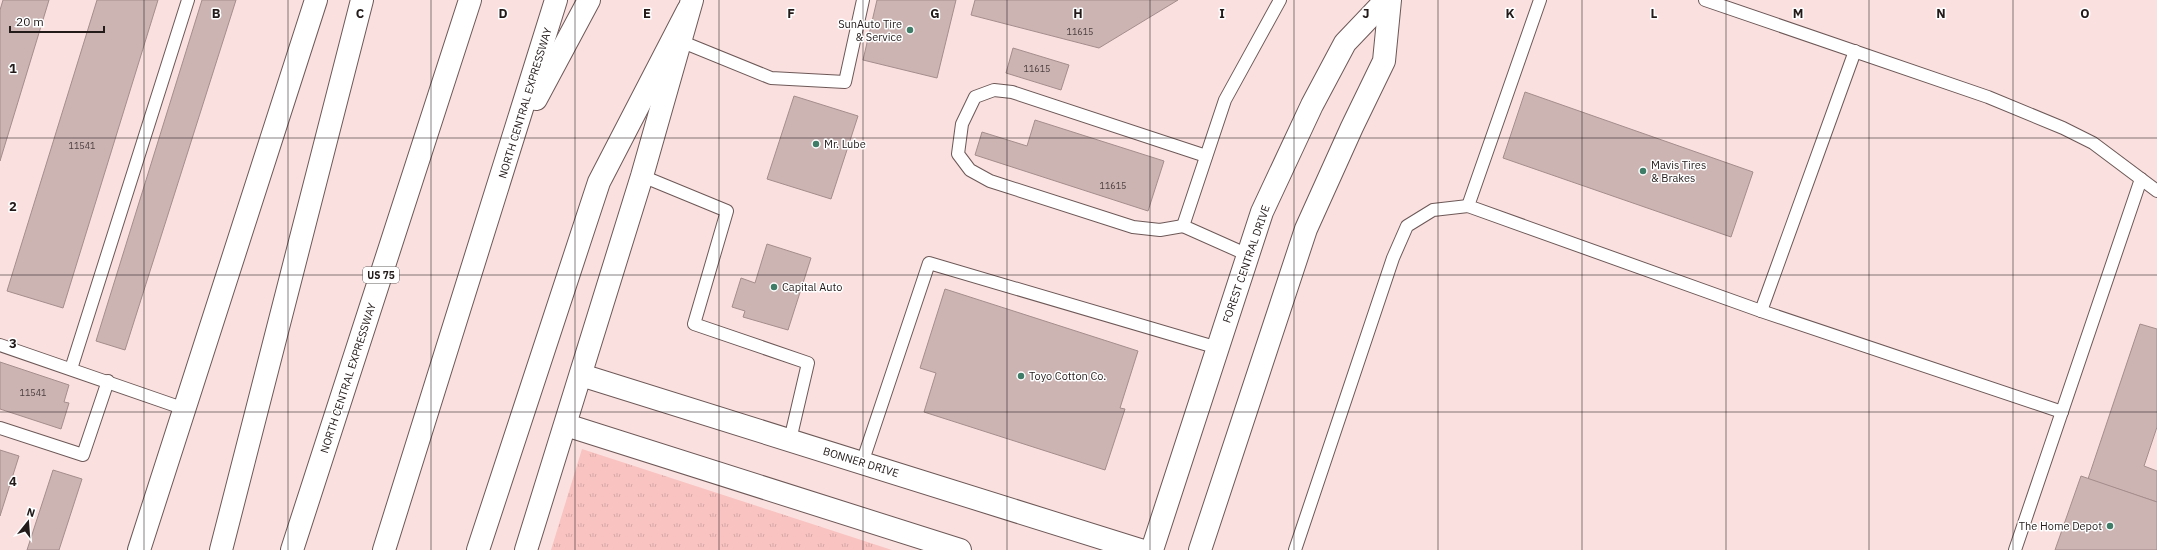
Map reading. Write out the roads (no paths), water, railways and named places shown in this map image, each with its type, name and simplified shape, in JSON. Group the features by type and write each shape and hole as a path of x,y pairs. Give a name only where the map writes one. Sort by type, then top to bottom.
{"main road":[{"path":"139,550 316,0"},
{"path":"221,550 362,0"},
{"name":"NORTH CENTRAL EXPRESSWAY","path":"292,550 470,0"},
{"name":"NORTH CENTRAL EXPRESSWAY","path":"384,550 513,142 556,0"},
{"path":"513,142 590,0"},
{"name":"FOREST CENTRAL DRIVE","path":"1152,550 1262,212 1312,106 1345,43 1386,0"},
{"path":"1200,550 1306,229 1384,60 1390,0"},
{"path":"526,550 642,176 690,5"},
{"path":"478,550 599,182 690,5"},
{"name":"BONNER DRIVE","path":"581,375 1140,550"},
{"path":"566,425 960,550"}],"lane":[{"path":"71,369 188,0"},
{"path":"680,41 771,78 845,82 863,0"},
{"path":"1183,226 1225,100 1280,0"},
{"path":"1468,206 1540,0"},
{"path":"1704,0 1988,97 2063,128 2093,143 2157,192"},
{"path":"1761,311 1856,51"},
{"path":"1206,156 1006,92 994,90 975,97 962,124 958,154 970,170 990,182 1133,227 1160,230 1183,226 1248,255"},
{"path":"642,176 727,211 694,324 808,363 790,440"},
{"path":"2015,550 2141,179"},
{"path":"1295,550 1393,258 1407,226 1434,210 1468,206 1761,311 2062,412"},
{"path":"862,463 929,263 1218,348"},
{"path":"0,345 108,381 185,409"},
{"path":"0,428 83,455 108,381"}],"place":[{"name":"SunAuto Tire & Service","path":"910,30"},
{"name":"Mr. Lube","path":"816,144"},
{"name":"Mavis Tires & Brakes","path":"1643,171"},
{"name":"Capital Auto","path":"774,287"},
{"name":"Toyo Cotton Co.","path":"1021,376"},
{"name":"The Home Depot","path":"2110,526"}]}
